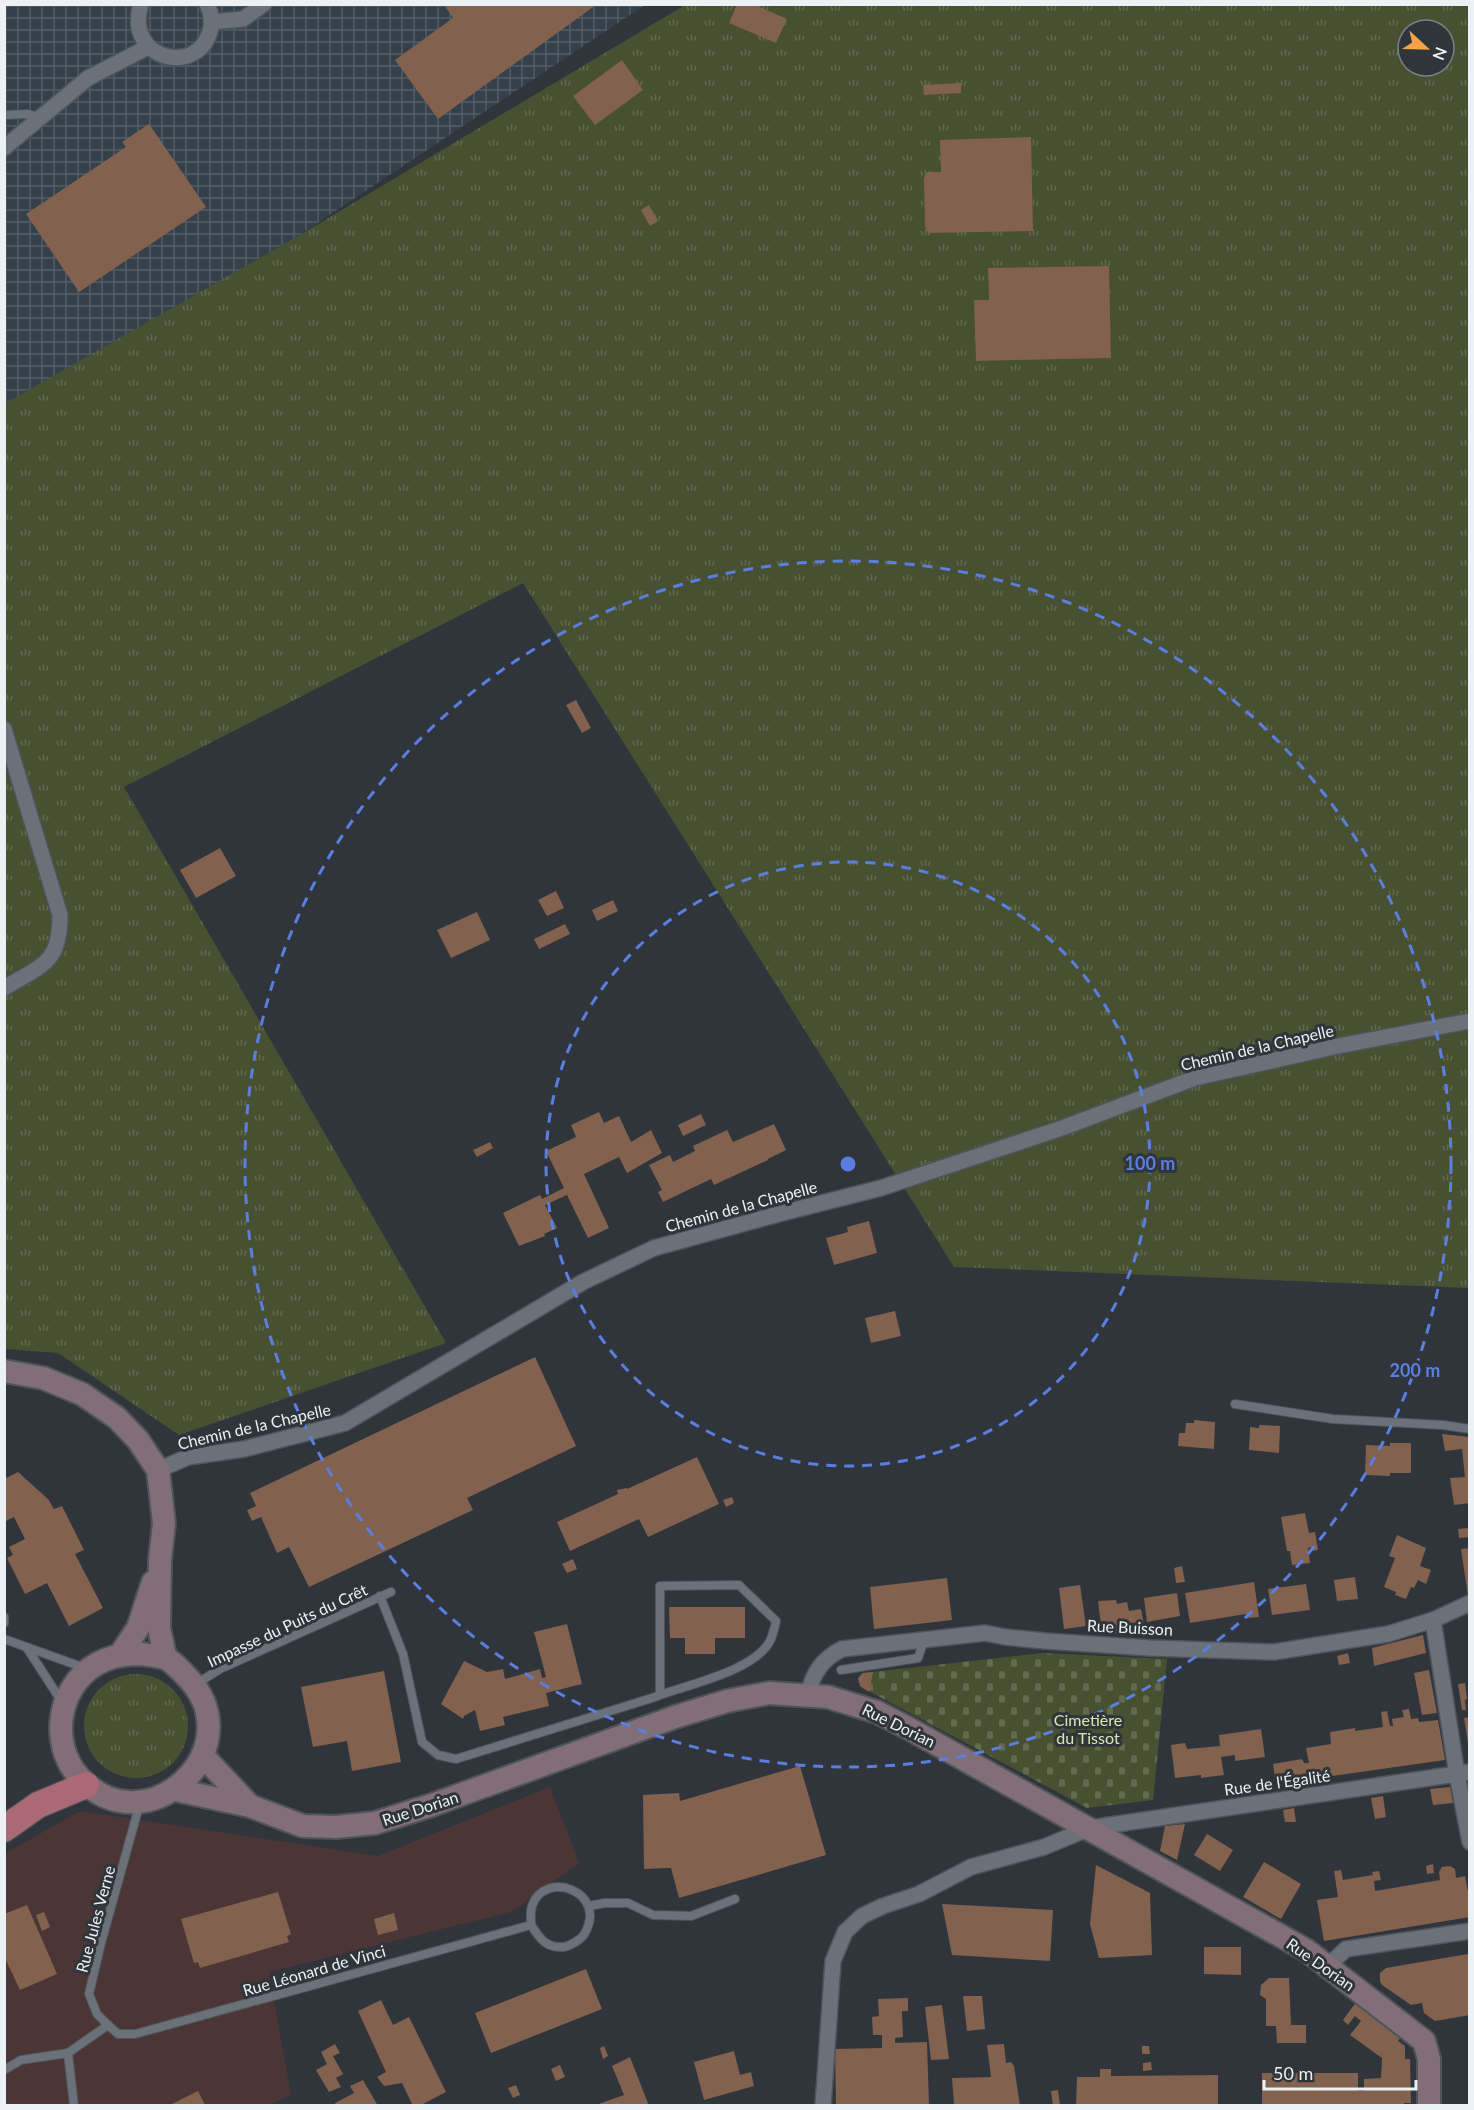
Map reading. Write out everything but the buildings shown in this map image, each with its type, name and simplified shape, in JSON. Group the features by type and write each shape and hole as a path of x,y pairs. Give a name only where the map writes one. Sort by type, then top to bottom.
{"highway":[{"path":"4,1829 38,1805 86,1785"}],"main road":[{"path":"4,1371 43,1378 82,1394 117,1418 138,1440 158,1470 164,1523 160,1560 159,1628 165,1656 195,1685 202,1698 208,1719 207,1741 203,1756 192,1775 176,1790 159,1798 140,1802 121,1801 102,1795 86,1785 66,1759 60,1724 64,1705 74,1685 89,1669 104,1660 120,1655 165,1656"},
{"path":"120,1655 138,1628 160,1560"},
{"name":"Rue Dorian","path":"176,1790 250,1806 303,1826 336,1827 375,1823 429,1806 675,1717 727,1701 769,1694 808,1694 848,1701 877,1712 1090,1828 1329,1965 1425,2041 1429,2059 1429,2106"},
{"name":"Rue Dorian","path":"203,1756 250,1806"}],"street":[{"path":"141,4 138,14 141,37 148,47 170,58 194,53 203,45 212,22 207,4"},
{"path":"212,22 243,19 264,4"},
{"path":"4,148 88,78 148,47"},
{"path":"4,729 60,915 60,935 55,952 45,963 4,988"},
{"name":"Chemin de la Chapelle","path":"158,1470 188,1457 243,1449 345,1423 583,1282 654,1248 881,1188 1062,1128 1195,1078 1338,1046 1470,1021"},
{"name":"Rue Buisson","path":"808,1694 811,1680 819,1667 830,1655 842,1649 985,1633 1005,1637 1150,1648 1274,1652 1388,1634 1433,1620 1470,1604"},
{"path":"1433,1620 1463,1774 1470,1842"},
{"name":"Rue de l'Égalité","path":"823,2106 833,1961 844,1932 862,1916 930,1889 971,1867 1044,1847 1090,1828 1463,1774"},
{"path":"1329,1965 1346,1949 1470,1931"}],"lane":[{"path":"4,115 27,114 40,117"},
{"path":"1235,1404 1333,1419 1443,1425 1470,1430"},
{"path":"380,1596 403,1654 422,1742 438,1755 456,1759 660,1695 742,1666 758,1655 770,1640 776,1621 739,1585 660,1586 660,1695"},
{"name":"Impasse du Puits du Crêt","path":"195,1685 220,1670 391,1592"},
{"path":"4,1617 4,1623"},
{"path":"4,1639 89,1669"},
{"path":"841,1670 918,1658 925,1639"},
{"path":"27,1648 64,1705"},
{"name":"Rue Jules Verne","path":"108,2025 97,2013 89,1994 140,1802"},
{"path":"555,1887 571,1888 583,1896 589,1906 590,1924 583,1937 564,1947 550,1946 543,1942 531,1925 532,1906 541,1894 555,1887"},
{"path":"589,1906 605,1903 628,1904 653,1915 691,1916 735,1899"},
{"name":"Rue Léonard de Vinci","path":"108,2025 118,2034 135,2034 531,1925"},
{"path":"4,2070 21,2060 68,2054 108,2025"},
{"path":"68,2054 74,2106"}],"shaded area":[{"path":"5,5 645,5 298,236 5,404"},
{"path":"550,1787 579,1863 511,1912 269,1972 291,2095 269,2105 5,2106 4,1854 80,1811 378,1856"}],"green space":[{"path":"685,5 1469,5 1469,1288 954,1267 523,583 124,787 446,1343 179,1435 58,1353 5,1349 4,404 298,236"},
{"name":"Cimetière du Tissot","path":"1042,1653 1167,1659 1153,1800 1087,1808 861,1687 858,1681 863,1673"},
{"path":"136,1674 156,1678 173,1689 184,1706 188,1726 184,1746 173,1763 156,1774 136,1778 116,1774 99,1763 88,1746 84,1726 88,1706 99,1689 116,1678"}]}
